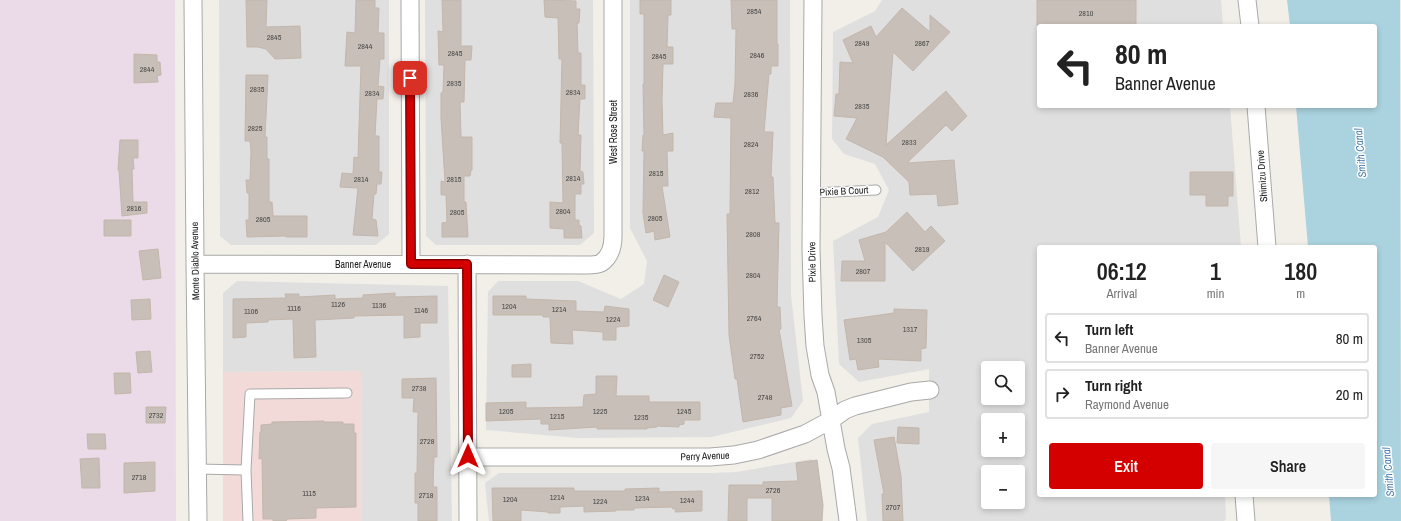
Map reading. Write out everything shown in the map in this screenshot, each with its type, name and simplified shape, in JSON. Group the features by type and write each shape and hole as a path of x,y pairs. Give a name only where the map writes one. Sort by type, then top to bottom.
{"street":[{"name":"Monte Diablo Avenue","path":"193,0 194,264 198,521"},
{"path":"410,0 411,264"},
{"name":"West Rose Street","path":"603,261 612,248 613,236 613,0"},
{"name":"Pixie Drive","path":"813,0 813,316 819,368 826,392 836,449 841,468 848,521"},
{"path":"1247,0 1250,24"},
{"name":"Shimizu Drive","path":"1256,108 1266,245"},
{"name":"Banner Avenue","path":"194,264 587,265 600,264 603,261"},
{"path":"467,264 468,521"},
{"name":"Perry Avenue","path":"468,456 734,456 758,450 805,434 854,406 911,392 930,390"},
{"path":"1244,497 1246,521"}],"lane":[{"name":"Pixie B Court","path":"812,193 876,190"},
{"path":"248,521 246,470 250,394 347,393"},
{"path":"198,469 246,470"}],"shaded area":[{"path":"0,0 175,0 176,521 0,521"},
{"path":"219,0 389,0 389,234 376,245 231,245 220,236"},
{"path":"425,0 593,0 594,233 580,245 436,245 426,236"},
{"path":"630,0 790,0 791,295 803,401 791,418 712,437 578,438 486,430 488,292 498,281 578,281 621,299 644,284 647,261 630,228"},
{"path":"882,0 1221,0 1223,24 1037,24 1037,108 1230,108 1241,245 1037,245 1037,497 1225,497 1226,519 1224,521 867,521 858,438 872,424 929,412 929,369 859,382 839,364 833,241 878,217 889,190 875,164 844,154 832,139 833,32 875,11"},
{"path":"237,281 448,286 452,521 362,521 361,371 223,372 223,293"},
{"path":"361,371 362,521 223,521 223,372"},
{"path":"811,459 821,521 489,521 485,483 499,473 737,472"}],"water":[{"name":"Smith Canal","path":"1287,0 1400,0 1401,521 1331,521 1329,497 1377,497 1377,245 1308,245 1296,108 1377,108 1377,24 1290,24"}],"building":[{"path":"246,0 267,0 266,27 300,26 301,58 275,59 266,49 247,47"},
{"path":"356,0 375,0 375,8 379,8 378,33 384,33 384,59 380,59 378,86 384,87 383,99 377,99 375,136 379,136 379,172 382,172 381,184 377,184 376,194 374,194 372,219 376,220 378,236 353,235 358,188 340,187 342,173 353,174 354,157 358,158 361,66 345,66 347,32 355,33"},
{"path":"442,0 461,0 461,46 472,46 471,60 465,60 464,102 460,102 461,137 472,137 472,170 470,176 464,176 464,202 466,202 468,237 442,237 442,223 447,222 446,195 441,195 441,181 445,182 441,118 441,93 443,92 444,65 439,65 438,31 443,32"},
{"path":"544,0 576,1 576,9 580,9 579,23 577,23 578,53 581,53 581,85 585,85 585,99 580,99 578,135 581,135 580,171 583,172 584,184 581,184 581,194 575,194 575,220 579,220 582,238 564,238 564,229 550,228 550,202 563,203 562,143 560,143 562,59 559,59 558,18 545,17"},
{"path":"640,0 671,0 671,15 668,15 667,47 673,47 673,64 663,64 662,100 663,135 673,133 673,151 667,151 668,186 662,186 670,237 655,240 654,231 646,233 643,213 644,151 642,151 644,135 644,14 640,14"},
{"path":"731,0 777,0 778,66 771,66 771,74 769,74 764,132 773,132 771,177 773,177 775,223 779,223 777,307 780,307 781,329 779,329 792,406 781,408 781,415 743,422 729,335 727,214 730,214 731,118 714,117 716,103 733,103 735,84 736,29 732,29"},
{"path":"1037,0 1136,0 1136,24 1037,24"},
{"path":"902,8 930,32 930,15 950,32 913,71 893,52 886,145 946,91 967,116 952,131 946,125 907,163 954,160 958,204 938,206 937,194 910,195 909,182 883,157 846,139 857,118 834,116 836,94 839,94 840,62 853,63 843,40 871,26 876,37"},
{"path":"134,54 157,55 157,62 160,62 161,75 157,76 158,82 134,83"},
{"path":"246,75 268,75 265,137 267,137 267,159 269,159 269,202 272,202 273,216 307,216 307,237 247,237 246,220 249,220 249,193 247,193 246,180 250,180 251,151 250,141 245,141"},
{"path":"120,140 138,140 138,158 133,158 134,169 132,169 133,202 147,202 147,213 122,216 118,170"},
{"path":"1190,172 1233,172 1233,196 1228,196 1228,206 1206,206 1206,195 1190,195"},
{"path":"907,212 925,232 931,226 945,241 913,271 885,242 885,281 841,281 842,261 865,261 859,240 886,232"},
{"path":"104,220 131,220 131,236 104,236"},
{"path":"158,249 161,278 143,280 139,251"},
{"path":"664,275 679,282 668,307 653,300"},
{"path":"395,293 395,297 437,296 437,323 420,323 420,337 404,338 404,315 354,316 354,318 315,320 316,357 294,358 293,319 246,323 246,337 233,338 233,299 286,298 285,294 299,294 299,297 335,295 335,299 363,298 363,295"},
{"path":"493,296 526,296 526,299 576,301 576,311 604,312 605,306 629,309 629,326 616,327 616,340 603,340 603,332 572,330 573,344 551,343 550,317 543,317 543,315 493,315"},
{"path":"150,299 151,319 132,320 131,300"},
{"path":"894,309 927,310 926,348 921,349 921,361 878,359 879,367 858,370 856,359 850,360 844,320 894,313"},
{"path":"150,351 152,372 138,373 136,352"},
{"path":"531,364 531,377 512,377 512,365"},
{"path":"114,373 130,373 131,393 115,394"},
{"path":"596,376 617,376 616,396 649,396 649,402 700,402 700,420 684,420 684,424 679,425 679,427 657,426 647,429 597,429 597,427 549,430 549,424 541,424 541,419 486,421 486,403 526,402 526,408 583,407 584,395 596,394"},
{"path":"436,378 437,457 434,457 433,487 437,487 437,521 418,521 418,503 415,503 415,473 417,473 418,412 413,412 414,398 402,398 402,379"},
{"path":"146,407 166,407 165,423 146,423"},
{"path":"324,421 354,424 354,433 356,433 356,507 316,508 316,518 287,519 286,521 263,519 262,458 259,459 261,425 272,424 272,422"},
{"path":"898,427 919,428 919,444 897,443"},
{"path":"87,434 105,434 106,449 88,449"},
{"path":"894,437 901,476 903,521 883,521 882,494 884,494 874,440"},
{"path":"99,458 100,488 82,488 80,459"},
{"path":"817,460 823,505 822,521 772,521 772,498 747,498 747,521 728,521 729,485 763,485 763,482 798,481 796,463"},
{"path":"155,462 155,491 124,493 124,463"},
{"path":"492,488 574,488 574,491 625,491 625,489 659,488 659,492 702,491 702,511 675,512 676,509 673,509 672,507 584,512 584,506 560,507 560,513 521,510 521,521 493,521"}],"route":[{"path":"410,78 411,264 467,264 468,456"}]}
